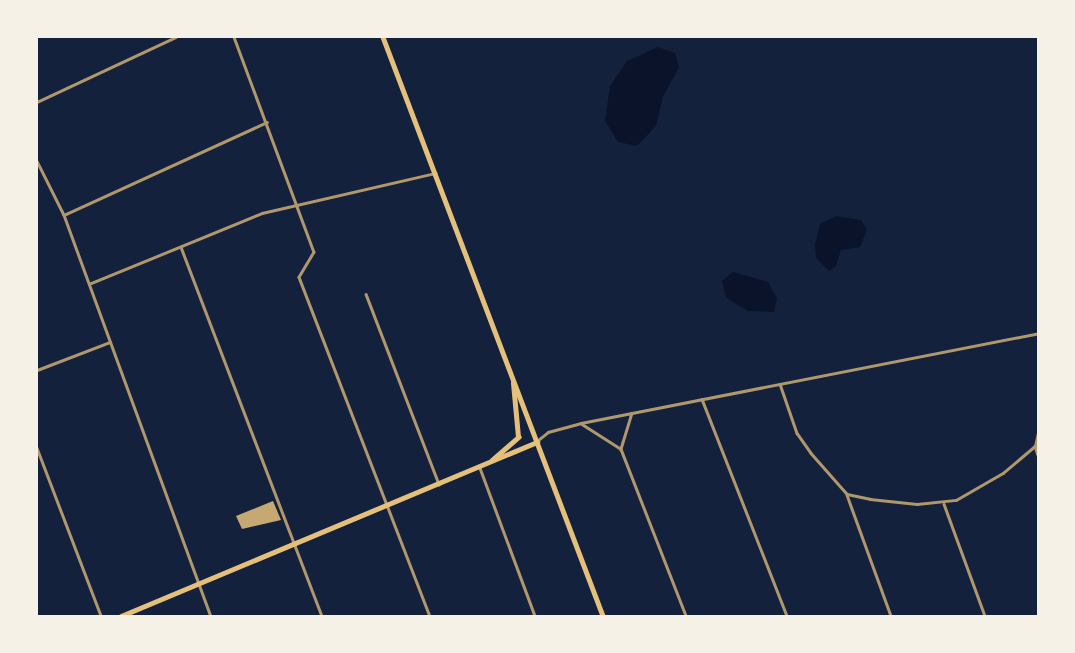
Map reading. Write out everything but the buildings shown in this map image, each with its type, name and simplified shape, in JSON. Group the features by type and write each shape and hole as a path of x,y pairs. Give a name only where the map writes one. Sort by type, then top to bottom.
{"main road":[{"path":"383,37 603,616"},
{"path":"480,468 513,446 518,437 512,376"},
{"path":"121,616 201,585 537,442"}],"street":[{"path":"37,102 176,37"},
{"path":"234,37 314,252 299,277 430,616"},
{"path":"64,215 267,122"},
{"path":"37,161 64,215 211,616"},
{"path":"89,284 297,203 435,173"},
{"path":"181,247 322,616"},
{"path":"366,294 439,484"},
{"path":"537,442 548,432 581,423 1038,333"},
{"path":"37,370 110,342"},
{"path":"779,384 797,433 847,494 891,616"},
{"path":"702,399 787,616"},
{"path":"621,449 632,413"},
{"path":"581,423 621,449 686,616"},
{"path":"1038,433 1035,446 1038,455"},
{"path":"847,494 893,503 944,504 986,485 1035,446"},
{"path":"37,449 101,616"},
{"path":"480,468 535,616"},
{"path":"944,504 985,616"}],"water":[{"path":"658,47 675,53 679,67 663,97 656,126 637,146 618,142 605,121 610,86 627,61"},
{"path":"836,216 861,220 867,230 860,247 841,250 836,266 829,271 816,258 815,244 820,224"},
{"path":"733,272 768,282 777,298 774,312 748,311 726,298 722,281"}]}
